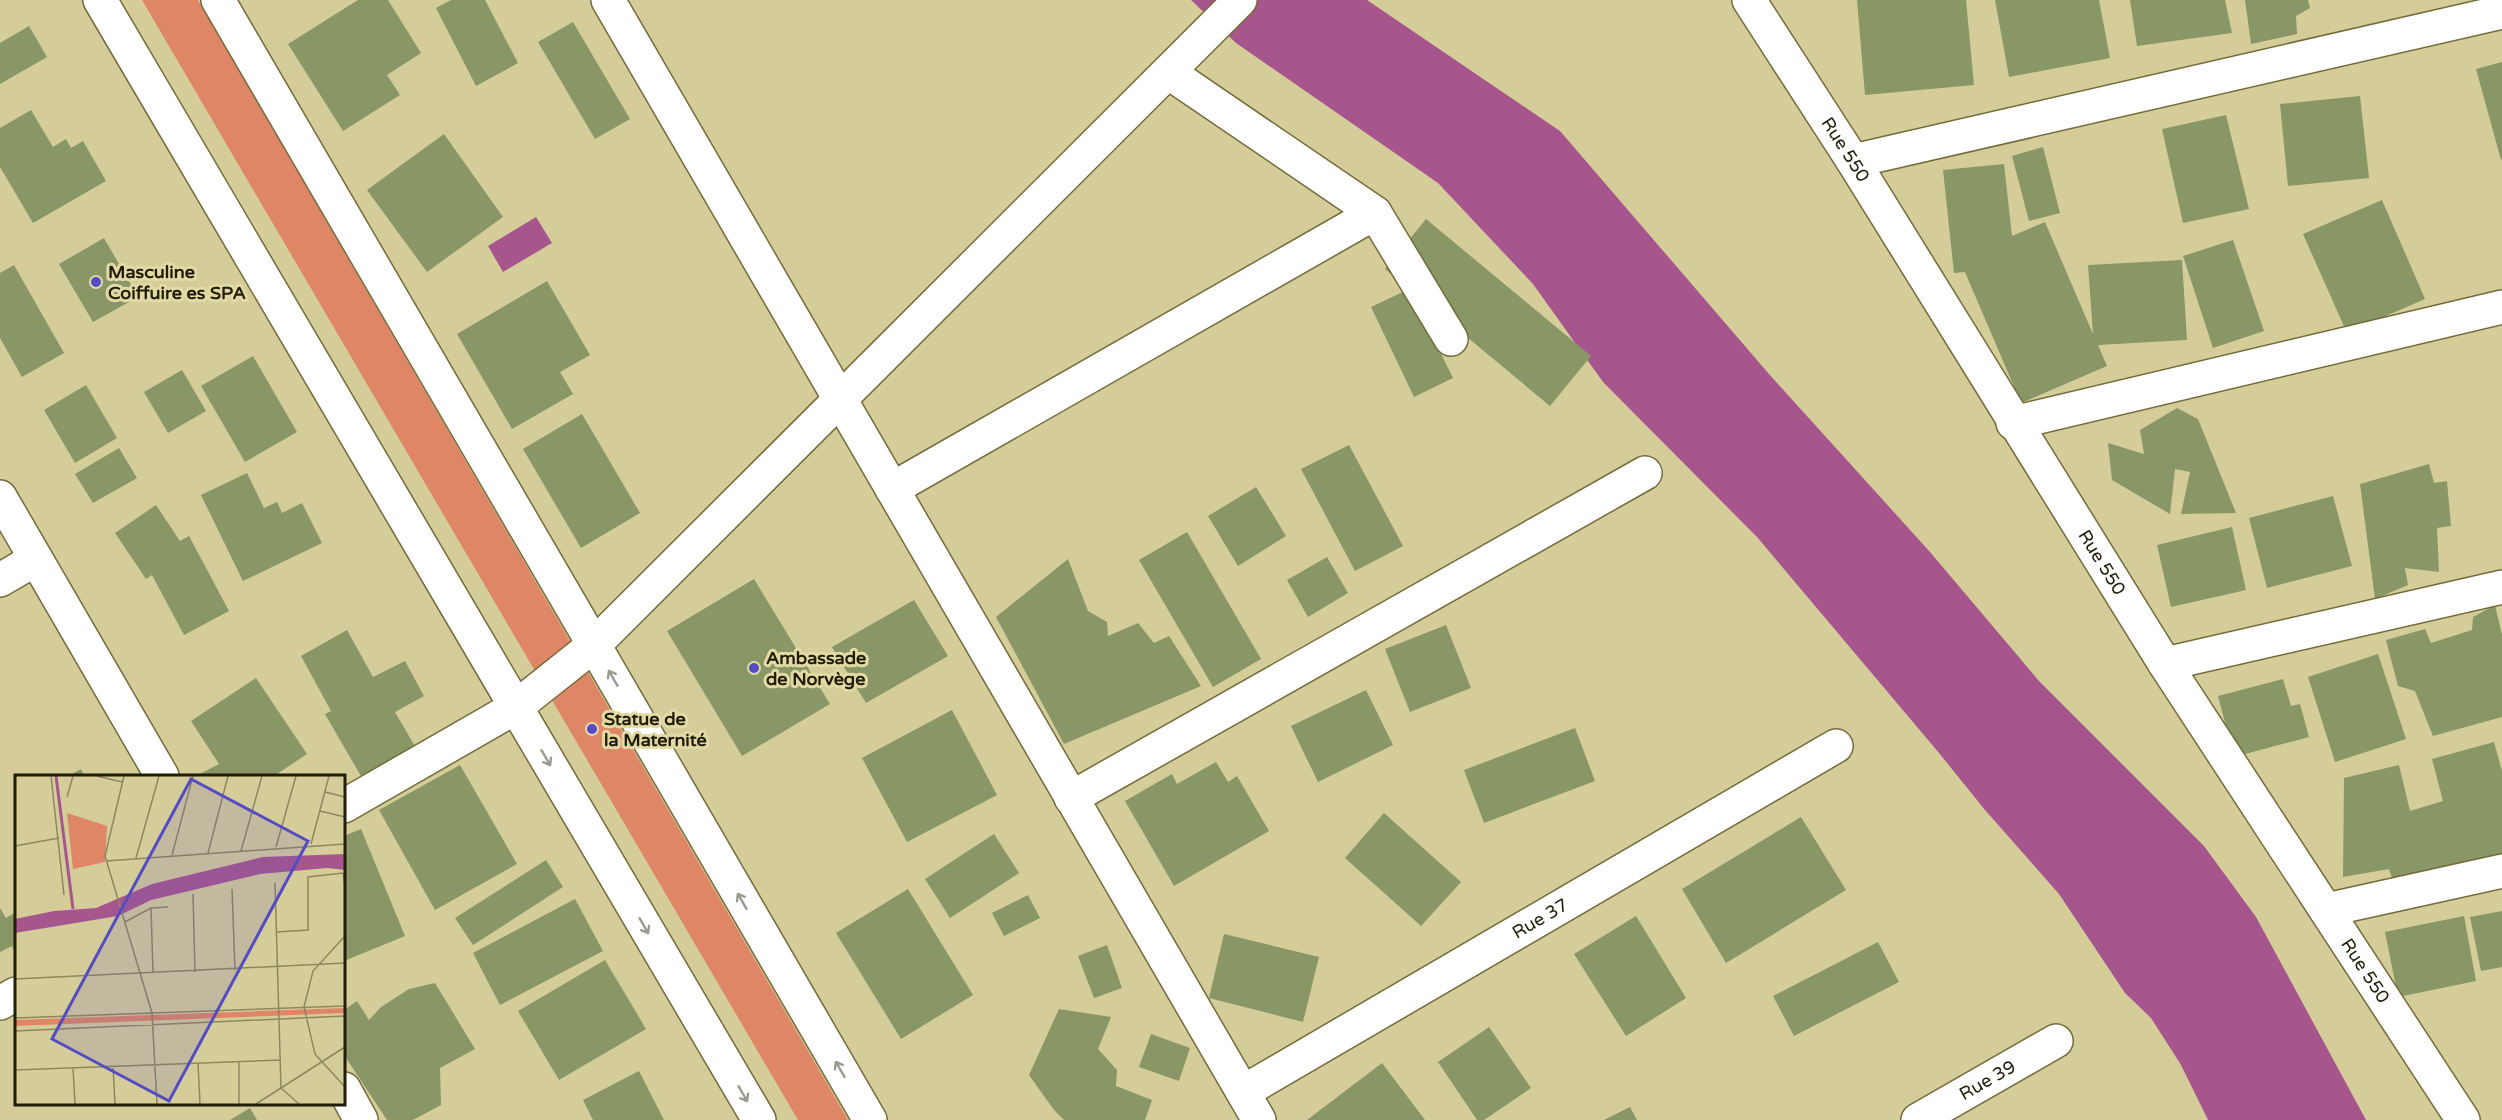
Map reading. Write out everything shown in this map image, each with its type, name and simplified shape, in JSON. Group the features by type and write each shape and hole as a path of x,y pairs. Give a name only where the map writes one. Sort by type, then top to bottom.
{"street":[{"path":"100,0 759,1120"},
{"path":"218,0 870,1120"},
{"path":"608,0 1259,1120"},
{"path":"345,805 516,707 594,645 1240,0"},
{"name":"Rue 550","path":"1749,0 1853,161 2164,664 2463,1120"},
{"path":"1853,161 2502,12"},
{"path":"1168,72 1375,213 1451,339"},
{"path":"892,489 1375,213"},
{"path":"2013,423 2502,307"},
{"path":"1071,798 1645,473"},
{"path":"0,497 161,775"},
{"path":"0,580 36,559"},
{"path":"2164,664 2502,587"},
{"name":"Rue 37","path":"1243,1092 1836,746"},
{"path":"2326,910 2502,872"},
{"path":"0,1003 15,995"},
{"name":"Rue 39","path":"1918,1120 2056,1041"},
{"path":"345,1091 361,1120"}],"shaded area":[{"path":"142,0 198,0 848,1120 798,1120"},
{"path":"1191,0 1367,0 1560,131 1769,374 1930,552 2039,681 2204,846 2256,917 2366,1120 2208,1120 2181,1065 2151,1018 2125,993 2059,894 1985,810 1757,537 1603,382 1533,284 1438,183 1236,43"},
{"path":"536,217 552,243 503,272 488,246"}],"building":[{"path":"358,0 388,0 421,53 387,75 400,95 343,131 288,44"},
{"path":"451,0 485,0 518,63 476,86 436,8"},
{"path":"1857,0 1966,0 1974,85 1865,95"},
{"path":"1995,0 2099,0 2110,58 2009,77"},
{"path":"2130,0 2225,0 2232,33 2137,46"},
{"path":"2245,0 2308,0 2310,8 2296,16 2297,34 2251,44"},
{"path":"573,22 630,119 595,139 538,42"},
{"path":"29,26 47,57 0,84 0,43"},
{"path":"2502,62 2502,159 2501,160 2476,69"},
{"path":"2360,96 2369,178 2288,186 2280,104"},
{"path":"31,110 53,147 66,139 71,148 83,141 106,181 33,223 0,167 0,128"},
{"path":"2226,115 2249,209 2183,223 2162,129"},
{"path":"444,134 503,217 427,272 367,190"},
{"path":"2043,147 2060,213 2029,221 2012,156"},
{"path":"2004,164 2012,236 2045,222 2093,334 2088,265 2182,260 2187,340 2098,345 2107,366 2021,403 1965,272 1954,273 1943,170"},
{"path":"2382,200 2425,299 2347,333 2303,234"},
{"path":"1426,219 1591,356 1550,406 1385,269"},
{"path":"104,238 138,297 93,322 59,264"},
{"path":"2233,240 2264,331 2213,348 2183,256"},
{"path":"14,265 64,353 22,377 0,338 0,273"},
{"path":"547,281 590,355 560,372 573,394 512,429 457,334"},
{"path":"1409,289 1453,378 1414,397 1371,307"},
{"path":"253,356 297,432 245,462 201,386"},
{"path":"182,370 206,411 168,433 144,392"},
{"path":"86,385 117,438 75,463 44,410"},
{"path":"2177,408 2198,419 2236,513 2181,514 2190,472 2175,469 2170,514 2112,480 2108,443 2144,454 2140,430"},
{"path":"582,414 640,513 581,548 523,449"},
{"path":"1349,445 1403,546 1355,571 1301,469"},
{"path":"119,448 137,478 93,503 75,474"},
{"path":"2429,464 2434,483 2447,481 2451,526 2437,528 2439,572 2405,568 2408,585 2375,599 2360,484"},
{"path":"247,473 264,508 277,502 282,513 302,503 322,543 243,581 201,495"},
{"path":"1256,487 1286,536 1238,566 1208,516"},
{"path":"2333,496 2352,566 2267,588 2249,518"},
{"path":"156,505 180,541 189,536 229,611 184,635 152,575 146,579 115,533"},
{"path":"2232,527 2246,590 2171,607 2157,545"},
{"path":"1187,532 1261,659 1213,687 1139,560"},
{"path":"1327,557 1348,593 1308,617 1287,580"},
{"path":"1068,559 1088,611 1107,622 1108,636 1138,623 1154,643 1169,636 1201,686 1064,744 996,617"},
{"path":"754,579 830,704 742,756 667,631"},
{"path":"914,600 948,656 866,703 832,647"},
{"path":"2495,605 2502,635 2502,717 2433,736 2415,691 2398,686 2386,640 2425,629 2431,643 2472,630 2473,617"},
{"path":"1446,625 1471,688 1410,712 1385,649"},
{"path":"347,630 373,677 405,661 424,696 395,712 423,760 369,790 325,714 331,711 301,656"},
{"path":"2378,654 2406,739 2335,762 2308,677"},
{"path":"256,678 307,754 276,775 198,775 219,764 191,721"},
{"path":"2283,679 2291,706 2300,704 2309,737 2234,757 2218,696"},
{"path":"1366,690 1393,745 1318,782 1291,726"},
{"path":"952,710 997,795 907,842 862,758"},
{"path":"1575,728 1595,781 1484,823 1464,770"},
{"path":"2494,742 2502,771 2502,879 2403,911 2389,869 2343,877 2344,778 2399,765 2410,811 2443,801 2432,759"},
{"path":"1216,762 1228,782 1237,776 1269,831 1174,886 1125,801 1172,774 1177,784"},
{"path":"460,765 517,864 435,910 379,810"},
{"path":"81,769 84,775 70,775"},
{"path":"1384,813 1461,882 1421,926 1345,858"},
{"path":"1801,817 1846,890 1726,963 1682,889"},
{"path":"361,829 405,936 345,961 345,836"},
{"path":"994,834 1019,873 950,918 925,879"},
{"path":"546,860 563,887 473,945 455,918"},
{"path":"908,889 973,995 901,1039 836,933"},
{"path":"1028,895 1040,918 1004,936 992,913"},
{"path":"575,899 603,951 500,1005 473,953"},
{"path":"0,908 6,918 15,913 15,952 12,946 0,952"},
{"path":"2502,911 2502,967 2481,971 2470,917"},
{"path":"1636,916 1686,998 1626,1036 1574,954"},
{"path":"2464,916 2476,981 2398,997 2385,932"},
{"path":"1224,934 1319,957 1303,1022 1209,998"},
{"path":"1878,942 1899,982 1794,1036 1773,996"},
{"path":"1107,945 1122,988 1094,998 1078,956"},
{"path":"605,960 646,1029 559,1080 518,1011"},
{"path":"435,983 475,1049 440,1068 441,1105 413,1120 387,1120 345,1057 345,1009 357,1001 369,1020 381,1007 409,989"},
{"path":"1059,1009 1111,1017 1098,1049 1117,1070 1116,1086 1152,1100 1145,1120 1064,1120 1054,1110 1029,1075"},
{"path":"1489,1027 1531,1088 1484,1120 1477,1120 1438,1062"},
{"path":"1151,1034 1190,1048 1179,1081 1139,1067"},
{"path":"1382,1063 1425,1120 1307,1120"},
{"path":"639,1071 664,1120 593,1120 583,1100"},
{"path":"1630,1107 1637,1120 1604,1120"},
{"path":"250,1108 257,1120 230,1120"}],"place":[{"name":"Masculine Coiffuire es SPA","path":"96,282"},
{"name":"Ambassade de Norvège","path":"754,668"},
{"name":"Statue de la Maternité","path":"592,729"}]}
